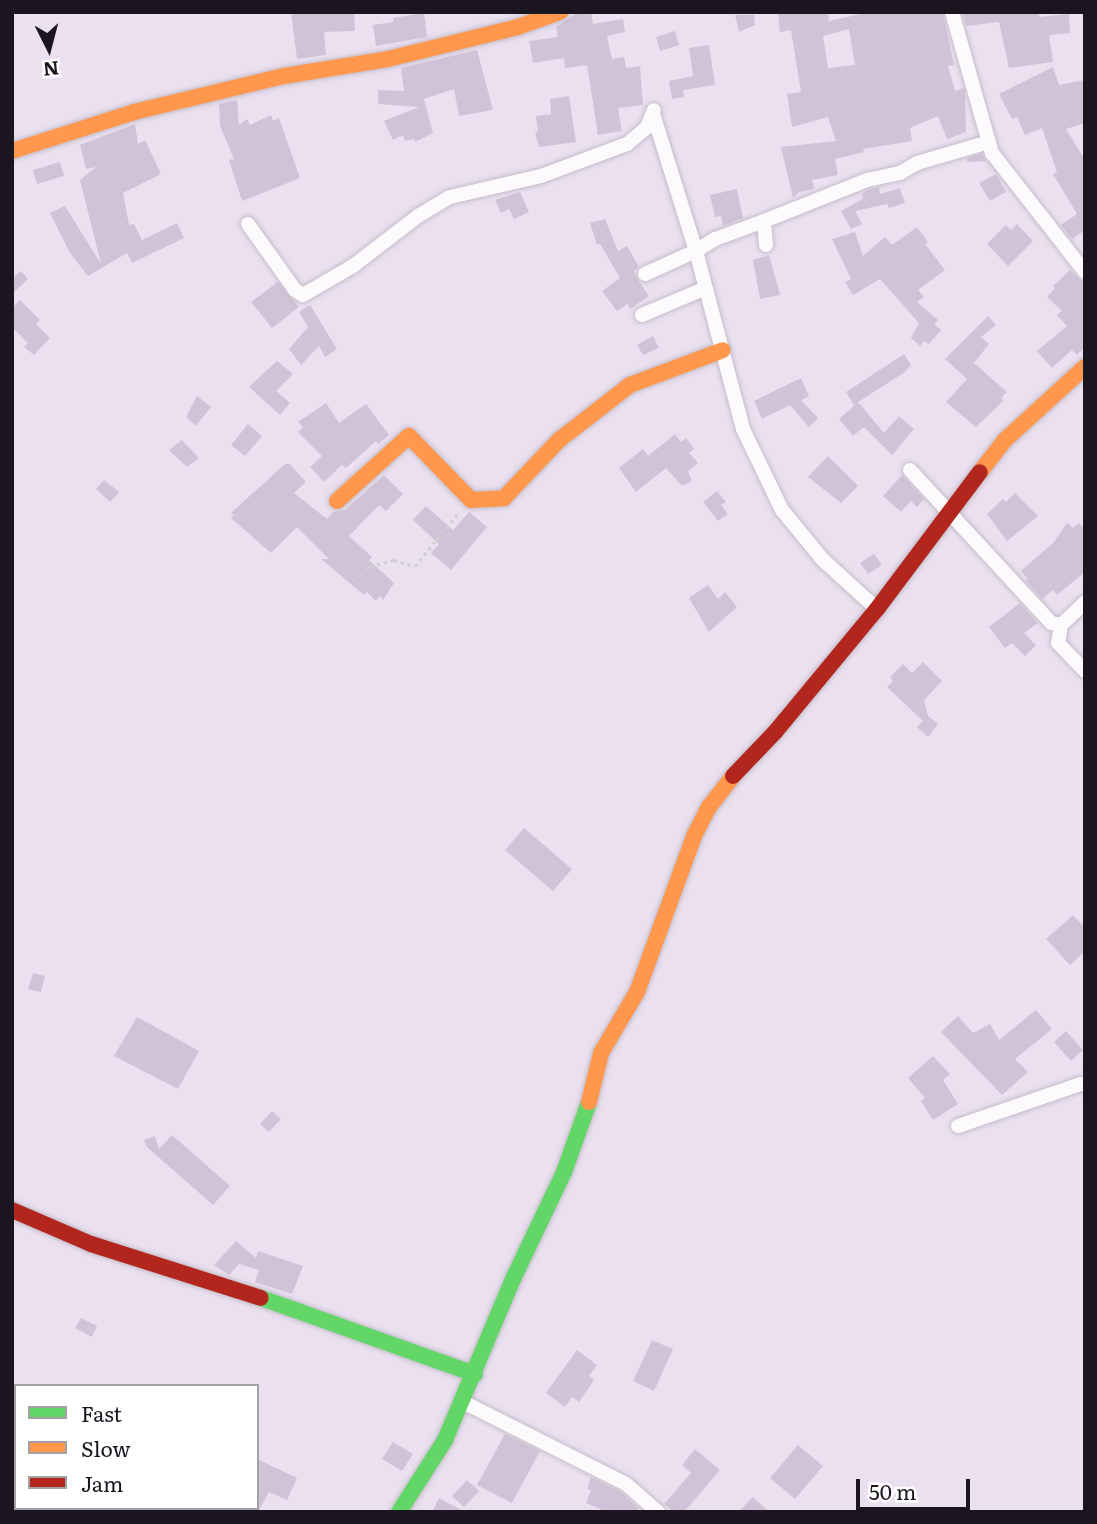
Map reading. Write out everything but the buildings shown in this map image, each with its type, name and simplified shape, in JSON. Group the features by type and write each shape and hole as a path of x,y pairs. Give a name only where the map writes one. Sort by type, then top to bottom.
{"street":[{"path":"12,150 134,112 284,76 388,59 518,27 560,12"},
{"path":"952,12 989,142 1004,170 1085,272"},
{"path":"248,225 295,290 303,295 353,266 418,216 450,197 541,177 627,144 647,127 653,112 696,251 743,429 782,510 823,561 877,609"},
{"path":"645,274 696,251 715,239 867,180 900,173 917,163 989,142"},
{"path":"764,221 766,245"},
{"path":"642,314 705,288"},
{"path":"337,501 409,436 471,500 504,498 559,440 630,386 723,350"},
{"path":"399,1512 433,1463 463,1402 513,1279 564,1172 588,1106 601,1053 610,1033 637,992 694,836 709,807 722,788 776,731 877,609 1005,440 1085,367"},
{"path":"910,470 1051,623 1061,625"},
{"path":"1085,603 1061,625 1058,643 1085,671"},
{"path":"958,1126 1083,1084"},
{"path":"12,1210 90,1244 314,1315 475,1374"},
{"path":"463,1402 626,1484 658,1512"}],"path":[{"path":"353,581 370,566 394,560 415,566 471,500"}],"traffic: fast":[{"path":"399,1512 445,1440 513,1279 564,1172 589,1102"},
{"path":"261,1298 475,1374"}],"traffic: slow":[{"path":"12,151 134,112 284,76 388,59 518,27 560,12"},
{"path":"337,501 409,436 471,500 504,498 559,440 630,385 723,350"},
{"path":"980,472 1005,440 1085,367"},
{"path":"589,1102 601,1053 637,992 694,836 709,807 733,776"}],"traffic: jam":[{"path":"733,776 776,731 877,609 980,472"},
{"path":"12,1210 91,1244 261,1298"}]}
